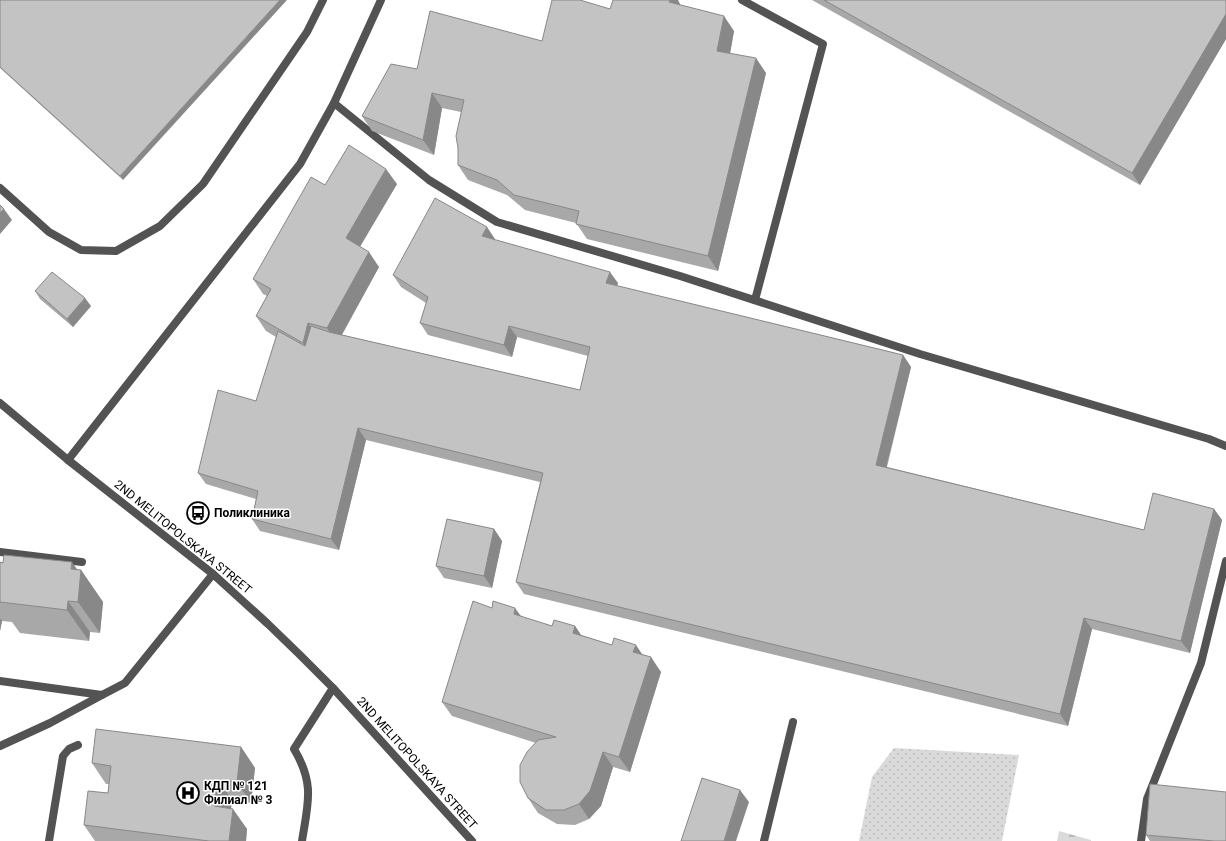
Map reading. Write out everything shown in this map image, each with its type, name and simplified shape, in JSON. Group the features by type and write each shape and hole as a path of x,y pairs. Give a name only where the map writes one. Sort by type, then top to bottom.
{"street":[{"path":"0,188 49,232 81,250 116,250 160,226 203,184 307,32 323,0"},
{"path":"68,460 300,164 334,103 381,0"},
{"path":"742,0 823,44 755,300"},
{"path":"334,103 429,180 497,222 680,276 920,354 1209,439 1226,446"},
{"name":"2ND MELITOPOLSKAYA STREET","path":"0,403 68,460 213,574 333,688 472,841"},
{"path":"0,552 82,562"},
{"path":"1141,841 1147,799 1201,663 1226,562"},
{"path":"0,746 50,723 125,683 213,574"},
{"path":"0,681 102,695"},
{"path":"302,841 309,798 309,789 305,771 294,749 333,688"},
{"path":"764,841 793,722"},
{"path":"49,841 63,756 69,749 78,745"}],"green space":[{"path":"894,748 1019,755 1002,841 859,841 872,777"},
{"path":"1059,831 1091,840 1091,841 1057,841"}],"building":[{"path":"0,0 280,0 120,176 0,67"},
{"path":"552,0 580,0 610,9 613,0 670,0 669,2 724,16 717,51 756,58 708,256 576,224 579,211 514,195 497,180 458,165 456,136 464,100 432,93 423,140 362,116 391,64 417,69 430,11 542,41"},
{"path":"824,0 1226,0 1226,14 1132,173"},
{"path":"349,145 386,169 346,238 369,252 327,328 308,323 303,343 256,316 271,289 253,279 311,177 325,185"},
{"path":"435,198 487,227 482,236 610,272 606,283 903,355 876,465 1144,530 1153,493 1214,509 1181,641 1084,618 1060,714 516,582 543,473 358,428 331,539 252,519 258,491 198,473 218,390 256,401 278,331 305,346 311,326 329,332 580,390 590,347 509,326 504,345 420,323 428,297 393,275"},
{"path":"0,205 4,209 0,213"},
{"path":"52,272 85,298 67,319 35,291"},
{"path":"447,519 494,529 484,576 436,566"},
{"path":"4,555 72,562 71,569 81,570 78,602 68,601 67,610 0,602 0,562 3,563"},
{"path":"473,601 492,608 493,601 515,608 514,614 552,626 554,620 575,626 573,633 612,645 614,638 636,645 633,652 651,657 619,757 603,752 590,791 579,804 564,810 546,810 528,798 520,782 520,765 527,752 538,740 556,737 442,702"},
{"name":"КДП № 121 Филиал № 3","path":"96,729 241,747 237,782 218,780 214,806 233,809 229,841 209,841 84,825 88,791 108,793 111,766 92,763"},
{"path":"702,778 740,790 724,841 681,841"},
{"path":"1150,784 1226,792 1226,841 1146,835"}],"place":[{"name":"Поликлиника","path":"198,513"},
{"name":"КДП № 121 Филиал № 3","path":"188,793"}]}
